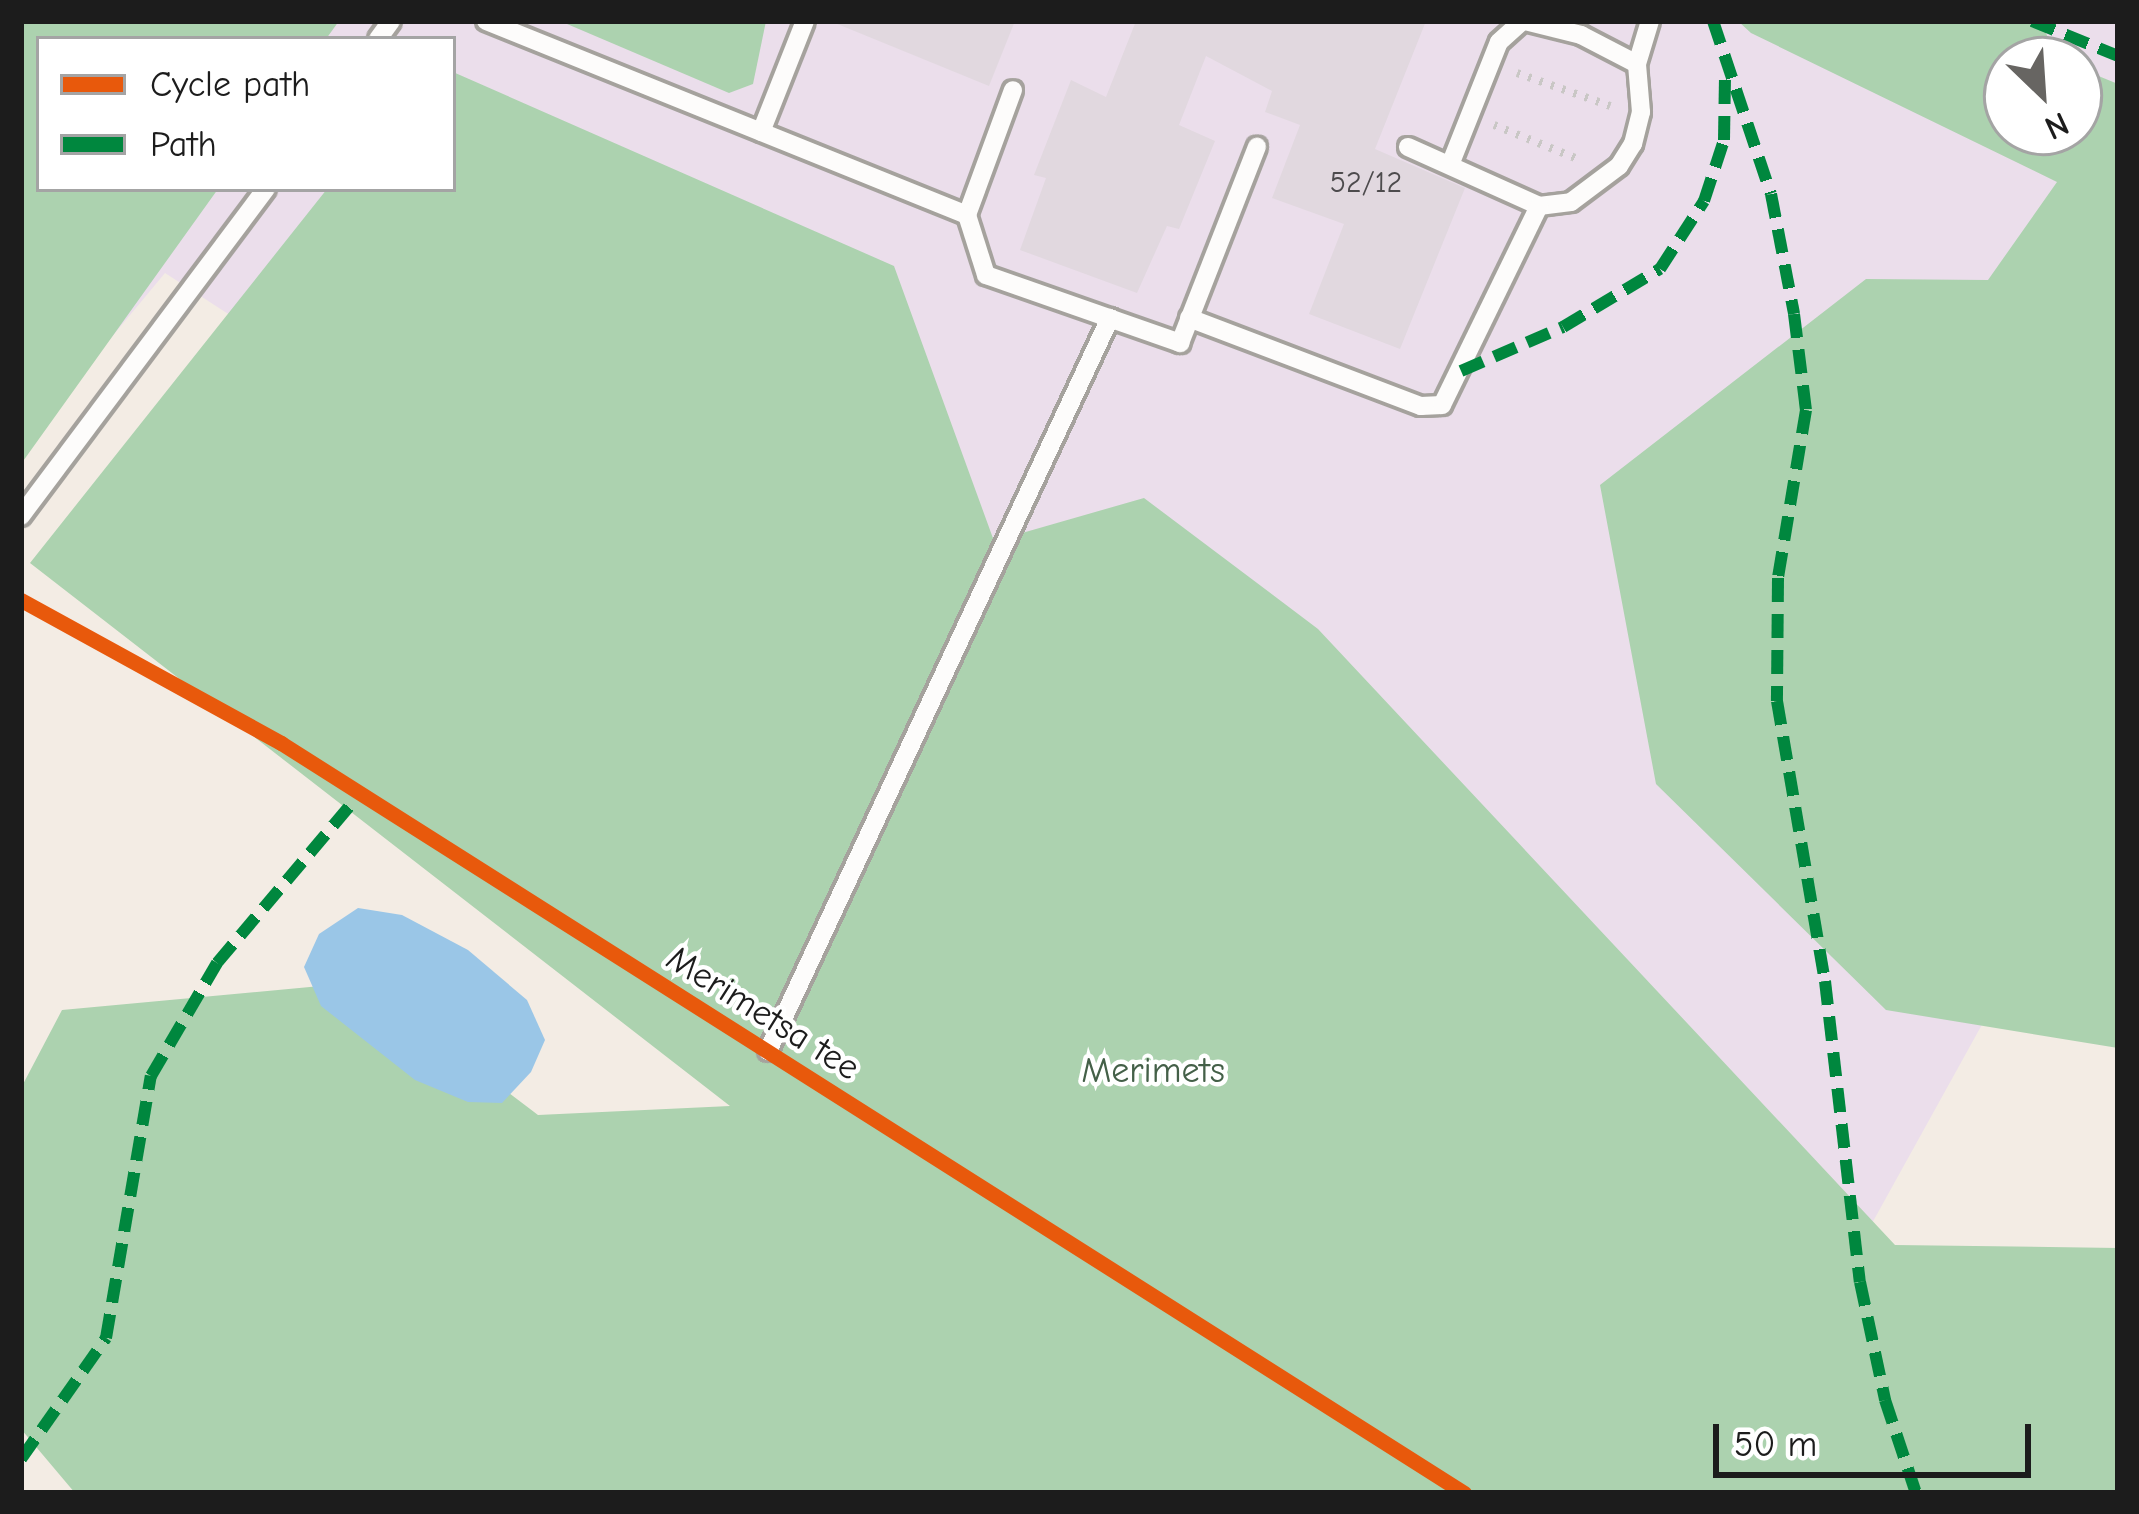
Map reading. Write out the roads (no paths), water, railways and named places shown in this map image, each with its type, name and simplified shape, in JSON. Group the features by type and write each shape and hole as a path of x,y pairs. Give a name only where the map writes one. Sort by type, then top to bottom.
{"lane":[{"path":"486,21 968,215"},
{"path":"761,132 805,21"},
{"path":"1450,165 1499,42 1523,21 1581,35 1636,64"},
{"path":"1408,147 1539,206 1571,202 1612,172 1633,144 1640,117 1636,64 1649,21"},
{"path":"1013,89 968,215 986,275 1180,343 1257,147"},
{"path":"21,516 264,192"},
{"path":"1190,318 1421,406 1442,405 1539,206"},
{"path":"768,1051 1110,318"}],"water":[{"path":"358,908 402,915 468,950 527,1000 545,1040 531,1072 502,1103 468,1102 415,1080 321,1006 304,967 319,934"}],"park label":[{"name":"Merimets","path":"1153,1071"}]}
